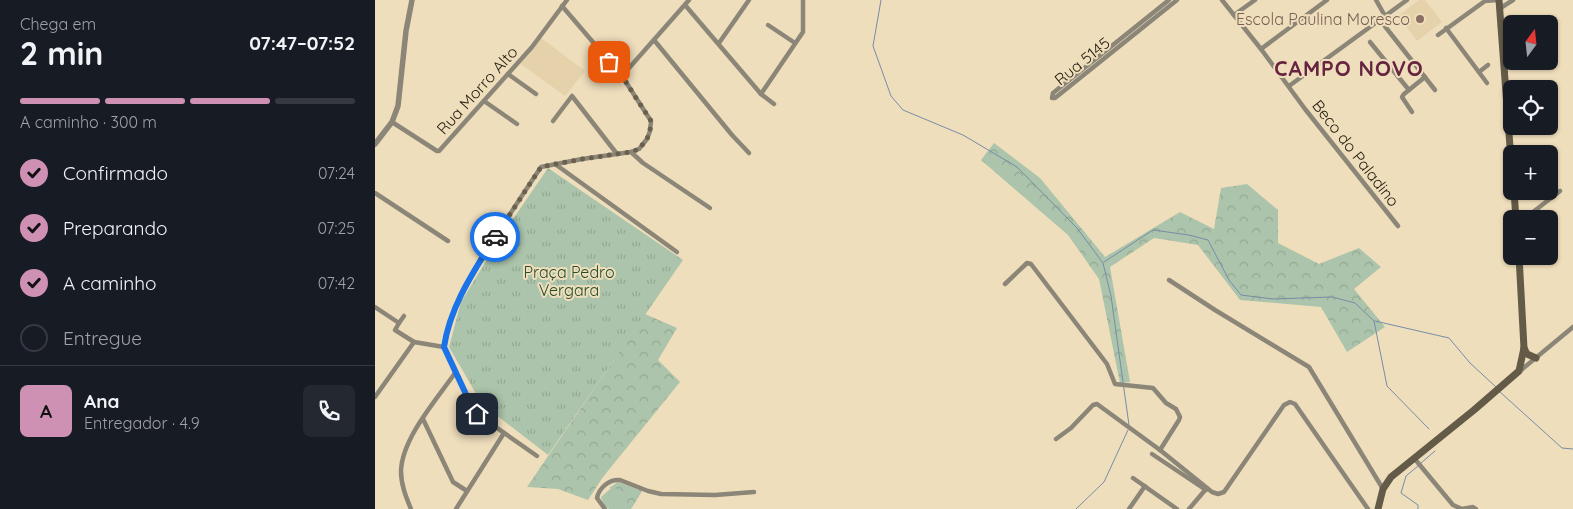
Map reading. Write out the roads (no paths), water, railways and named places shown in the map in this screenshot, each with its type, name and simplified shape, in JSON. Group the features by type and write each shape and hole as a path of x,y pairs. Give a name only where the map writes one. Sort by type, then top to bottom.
{"main road":[{"path":"1498,0 1510,145"},
{"path":"1378,509 1383,489 1391,476 1474,410 1519,371 1524,348 1519,265"},
{"path":"1524,348 1527,354 1536,358"}],"street":[{"path":"375,144 392,122 398,106 406,31 412,0"},
{"name":"Rua Morro Alto","path":"392,122 439,151 532,47 567,0"},
{"path":"622,76 689,0"},
{"path":"719,43 749,0"},
{"path":"761,94 803,31 803,0"},
{"name":"Rua 5145","path":"1146,22 1169,0"},
{"name":"Rua 5145","path":"1111,50 1055,98 1052,98 1053,94 1146,22 1177,0"},
{"name":"Beco do Paladino","path":"1222,0 1398,226"},
{"path":"1234,15 1255,0"},
{"path":"1261,48 1327,0"},
{"path":"1376,0 1385,16"},
{"path":"1289,86 1407,0"},
{"path":"1438,35 1485,1 1498,0"},
{"path":"1499,8 1513,0"},
{"path":"685,5 761,94 774,104"},
{"path":"537,456 477,414 455,373 444,347 445,337 462,292 505,220 541,167 631,152 639,149 647,139 651,121 622,76 562,6"},
{"path":"1380,20 1435,90"},
{"path":"768,25 795,43"},
{"path":"1446,28 1487,84"},
{"path":"654,40 749,153"},
{"path":"1370,42 1409,90"},
{"path":"1479,72 1488,65"},
{"path":"508,74 536,94"},
{"path":"1412,112 1402,97 1425,77"},
{"path":"553,121 572,96 617,154"},
{"path":"484,102 517,124"},
{"path":"631,152 643,163 710,208"},
{"path":"555,164 677,252"},
{"path":"1536,210 1560,191"},
{"path":"375,194 448,241"},
{"path":"1005,284 1027,263 1031,264 1107,364 1115,384 1153,388 1166,403 1176,409 1179,413 1179,420 1160,450"},
{"path":"1169,280 1309,367 1383,489"},
{"path":"375,307 399,323"},
{"path":"404,316 395,330 414,342 444,347"},
{"path":"1519,371 1573,327"},
{"path":"375,397 414,342"},
{"path":"411,509 403,486 401,471 403,456 423,419 455,373"},
{"path":"1152,454 1215,494 1224,492 1284,405 1290,402 1295,404 1368,509"},
{"path":"1056,438 1071,428 1093,405 1097,404 1160,450 1207,489"},
{"path":"423,419 453,481 467,492"},
{"path":"456,509 504,433"},
{"path":"1414,458 1453,505 1462,509 1473,507 1476,509"},
{"path":"1133,478 1177,509"},
{"path":"605,509 597,498 598,494 610,481 615,479 661,494 715,495 754,492"},
{"path":"1129,509 1145,486"},
{"path":"1189,509 1207,489"}],"waterway":[{"path":"881,0 873,46 891,96 903,110 963,135 1017,167 1077,228 1103,263 1111,296 1129,425"},
{"path":"1104,262 1153,230 1189,235 1208,240 1229,280 1241,295 1273,299 1332,297 1355,303 1374,321 1387,386 1429,429"},
{"path":"1375,321 1449,338 1470,363 1496,387"},
{"path":"1500,392 1562,448 1573,449"},
{"path":"1076,509 1104,482 1128,430"},
{"path":"1421,463 1435,451"},
{"path":"1418,466 1406,476 1401,493 1418,505 1418,509"}],"place":[{"name":"Escola Paulina Moresco","path":"1420,19"}],"district":[{"name":"CAMPO NOVO","path":"1349,69"}],"park label":[{"name":"Praça Pedro Vergara","path":"569,281"}]}
